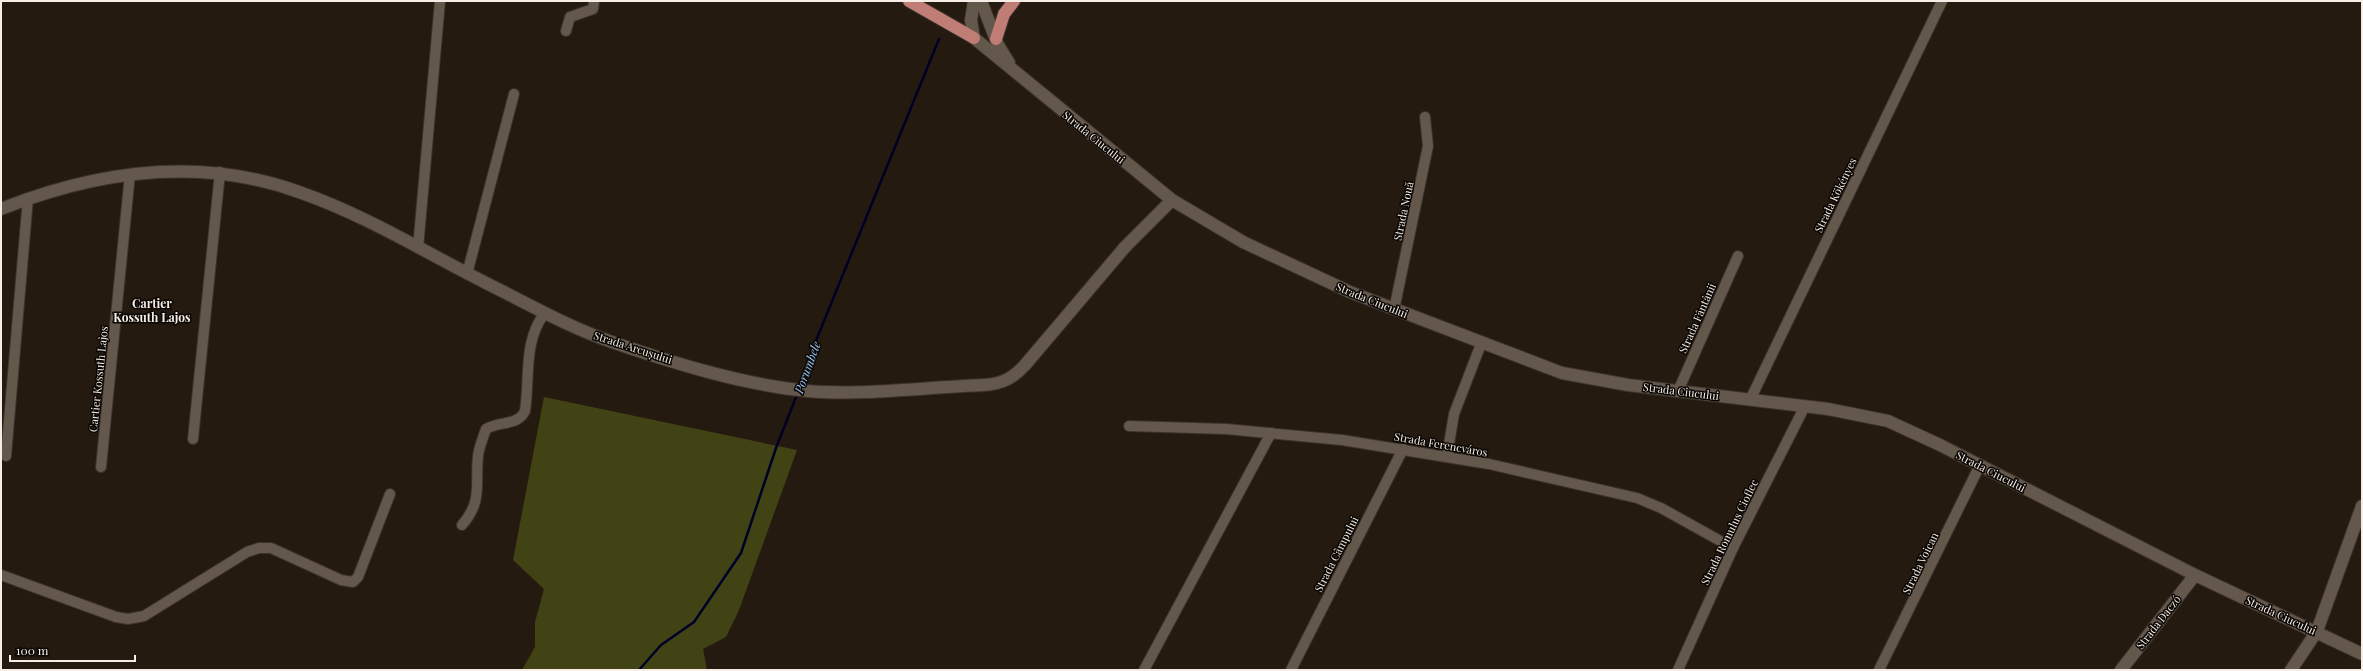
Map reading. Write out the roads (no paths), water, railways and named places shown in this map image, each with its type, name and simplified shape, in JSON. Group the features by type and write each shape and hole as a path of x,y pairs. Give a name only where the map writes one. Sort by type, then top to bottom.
{"main road":[{"path":"909,1 974,38 1024,81"},
{"path":"974,1 971,20 974,38"},
{"path":"981,1 1005,57 1024,81"},
{"path":"996,39 1004,14 1014,1"},
{"name":"Strada Ciucului","path":"1024,81 1172,200 1243,242 1312,275 1394,310 1481,344 1562,373 1621,384 1805,406 1888,421 1980,465 2194,575 2316,631 2362,654"},
{"name":"Strada Arcușului","path":"1,209 28,198 82,182 130,174 174,170 220,172 250,178 299,192 351,213 545,313 574,327 615,343 713,372 793,389 851,392 984,385 1006,381 1025,365 1125,247 1172,200"},
{"path":"2291,670 2316,631 2362,506"},
{"name":"Strada Daczó","path":"2121,670 2194,575"}],"street":[{"path":"418,248 440,1"},
{"path":"566,31 570,17 589,12 593,9 594,1"},
{"name":"Strada Kökényes","path":"1750,400 1942,1"},
{"path":"467,274 514,94"},
{"name":"Strada Nouă","path":"1394,310 1428,146 1425,117"},
{"path":"193,439 220,172"},
{"name":"Cartier Kossuth Lajos","path":"101,467 130,174"},
{"path":"6,456 28,198"},
{"name":"Strada Fântânii","path":"1678,391 1738,256"},
{"path":"462,525 471,514 476,504 478,456 486,429 493,425 516,421 522,417 525,411 533,336 537,323 545,313"},
{"path":"1447,456 1454,414 1481,344"},
{"name":"Strada Romulus Cioflec","path":"1678,670 1733,548 1805,406"},
{"name":"Strada Ferencváros","path":"1129,426 1271,432 1347,440 1447,456 1546,476 1636,498 1661,508 1733,548"},
{"path":"1144,670 1271,432"},
{"name":"Strada Câmpului","path":"1291,670 1403,449"},
{"name":"Strada Voican","path":"1879,670 1914,602 1980,465"},
{"path":"1,575 116,618 128,619 144,616 247,552 259,548 271,548 340,580 353,582 358,577 390,494"}],"waterway":[{"name":"Porumbele","path":"800,386 815,343 939,39"},
{"name":"Porumbele","path":"639,670 661,645 694,622 741,553 776,448 798,392"}],"district":[{"name":"Cartier Kossuth Lajos","path":"152,310"}]}
